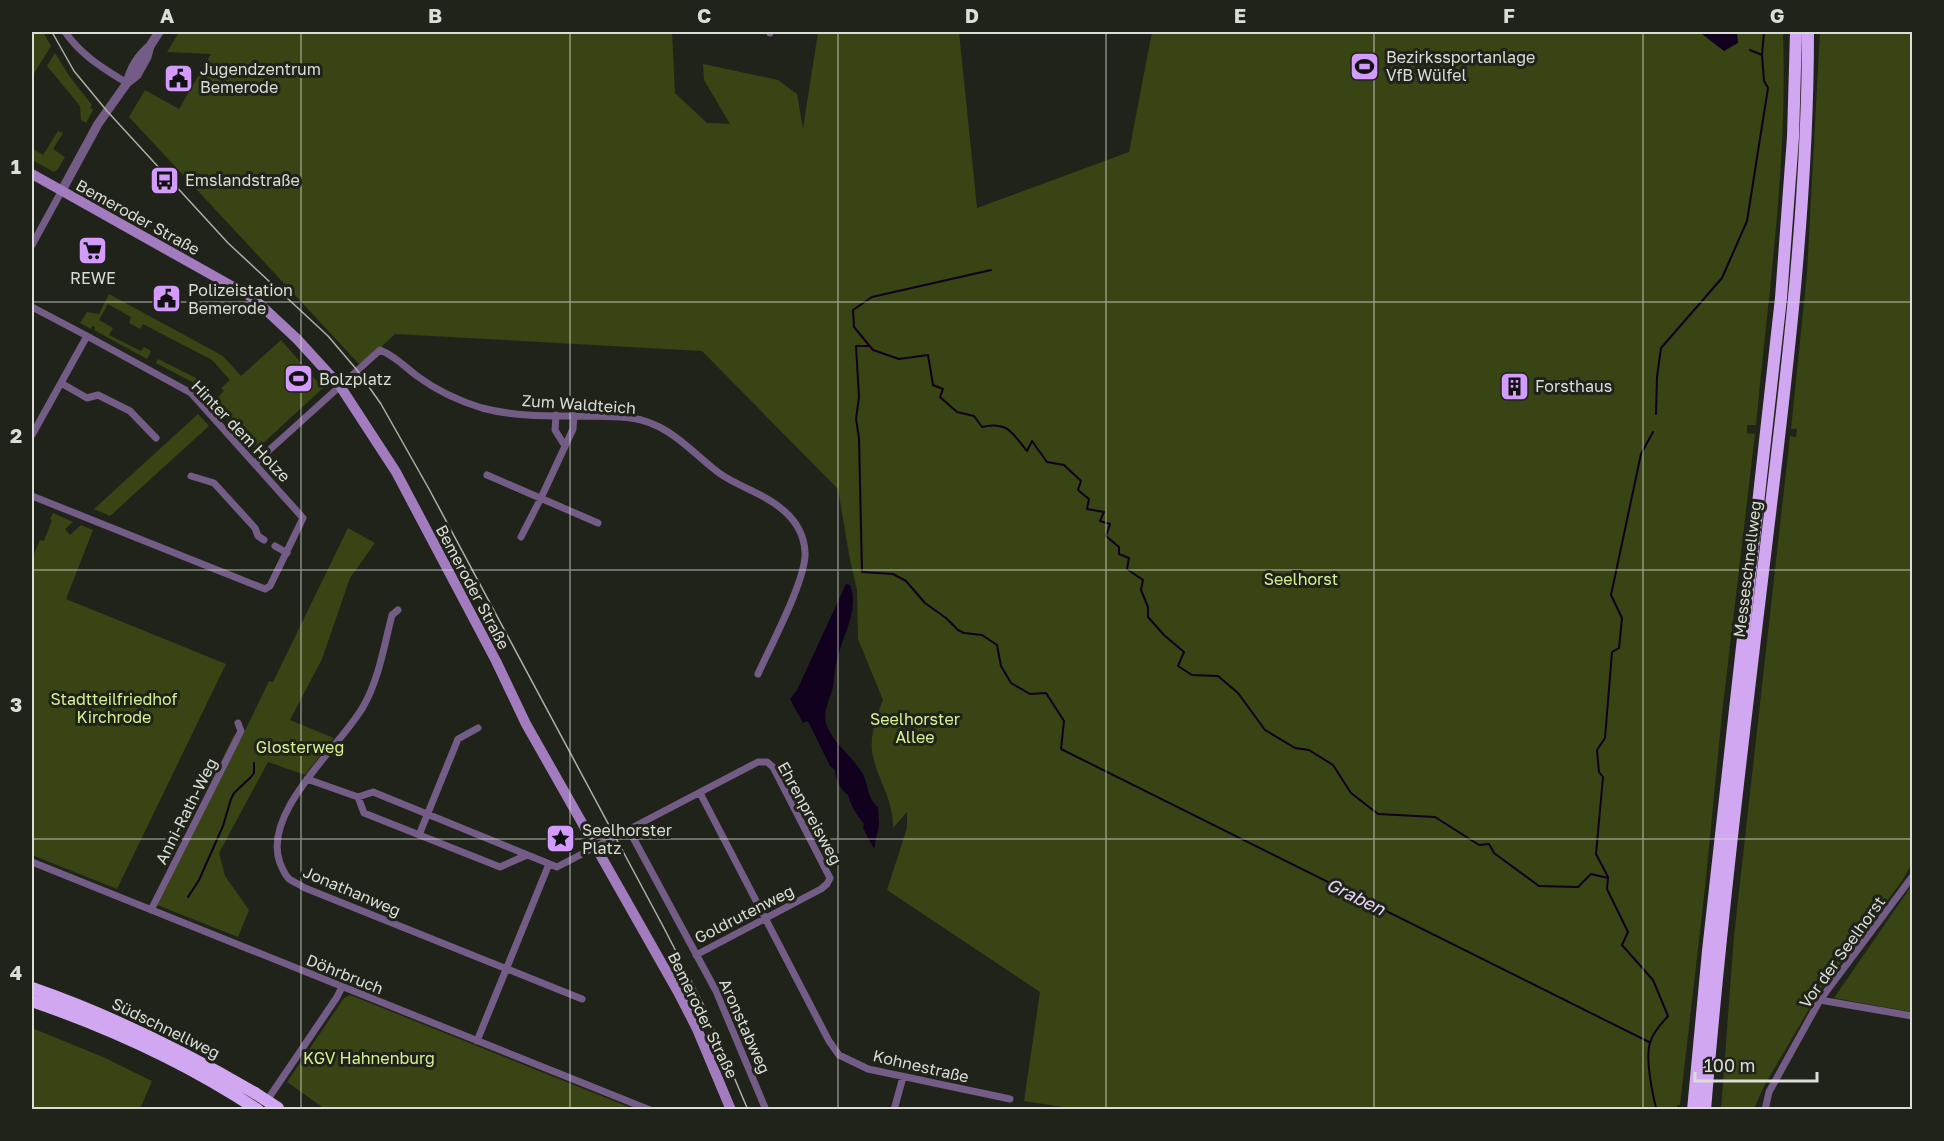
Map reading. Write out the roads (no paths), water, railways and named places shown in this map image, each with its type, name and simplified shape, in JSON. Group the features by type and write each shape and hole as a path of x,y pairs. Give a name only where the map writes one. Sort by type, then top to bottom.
{"highway":[{"name":"Messeschnellweg","path":"1693,1110 1709,939 1780,298 1794,137 1796,32"},
{"name":"Messeschnellweg","path":"1705,1110 1721,941 1793,300 1806,138 1808,32"},
{"name":"Südschnellweg","path":"32,988 98,1013 163,1043 256,1104"},
{"name":"Südschnellweg","path":"32,1001 158,1054 256,1104 279,1109"}],"main road":[{"name":"Bemeroder Straße","path":"32,174 253,298 297,339 340,386 396,472 496,661 526,724 678,992 697,1029 731,1110"}],"street":[{"path":"65,32 85,56 127,83"},
{"path":"32,245 98,124 127,83 137,75 159,32"},
{"name":"Hinter dem Holze","path":"32,307 191,393 303,518 270,586 263,589 32,495"},
{"path":"32,435 87,336"},
{"name":"Zum Waldteich","path":"340,386 380,350 394,356 430,385 466,403 501,412 634,419 656,425 676,436 727,478 776,504 796,525 805,552 804,566 758,674"},
{"path":"61,383 87,398 98,395 120,405 130,411 156,438"},
{"path":"255,463 340,386"},
{"path":"556,415 555,430 565,446"},
{"path":"521,537 573,429 574,415"},
{"path":"488,475 598,523"},
{"path":"191,476 214,483 255,528 258,537 264,540"},
{"path":"275,546 287,553"},
{"path":"398,609 392,615 374,685 363,708 307,779 358,797 373,792 557,867 700,793"},
{"name":"Anni-Rath-Weg","path":"151,910 241,731 237,723"},
{"path":"419,835 458,739 478,728"},
{"name":"Ehrenpreisweg","path":"700,793 758,762 766,762 772,767 830,878"},
{"name":"Jonathanweg","path":"307,779 291,804 277,842 278,858 288,878 305,888 507,968"},
{"name":"Kohnestraße","path":"700,793 829,1041 839,1054 868,1069 1010,1099"},
{"path":"358,797 364,813 500,867 527,855"},
{"name":"Goldrutenweg","path":"629,830 696,955 821,889 830,878"},
{"name":"Döhrbruch","path":"32,862 650,1110"},
{"path":"477,1041 549,864"},
{"name":"Vor der Seelhorst","path":"1765,1110 1769,1092 1820,1000 1912,877"},
{"name":"Aronstabweg","path":"696,955 716,991 766,1110"},
{"path":"507,968 582,999"},
{"path":"256,1104 337,997 342,987"},
{"path":"1820,1000 1912,1016"},
{"path":"894,1110 903,1077"}],"waterway":[{"path":"1762,55 1764,32"},
{"path":"1656,414 1661,348 1722,278 1747,221 1768,88 1764,81 1762,55 1750,50"},
{"path":"991,270 872,297 853,310 854,327 873,350 899,359 928,355 933,385 943,389 940,397 957,412 974,416 982,427 1004,427 1027,451 1032,441 1047,462 1064,465 1081,481 1078,490 1089,499 1087,509 1104,512 1100,521 1110,524 1106,536 1119,547 1119,554 1129,558 1127,569 1143,580 1141,590 1148,607 1148,617 1184,652 1178,666 1192,675 1218,676 1238,693 1265,730 1295,748 1309,750 1333,765 1351,793 1378,814 1435,817 1479,845 1489,844 1494,853 1539,886 1578,887 1591,874 1608,878 1607,889 1628,932 1622,945 1653,980 1668,1016 1654,1033 1648,1055 1649,1074 1658,1110"},
{"name":"Graben","path":"869,346 856,346 859,397 856,419 859,438 862,572 893,574 906,581 925,603 958,630 982,635 997,645 1001,666 1011,683 1030,694 1046,693 1064,721 1061,749 1649,1042"},
{"path":"1608,877 1596,854 1603,777 1599,772 1597,750 1605,738 1612,652 1619,648 1622,618 1611,595 1641,454 1653,432"},
{"path":"188,897 199,880 223,826 231,799 254,773 254,763"}],"tram line":[{"path":"52,32 74,71 107,111 228,243 328,336 357,370 381,404 429,489 664,928 703,1004 748,1110"}],"place":[{"name":"Bezirkssportanlage VfB Wülfel","path":"1365,66"},
{"name":"Jugendzentrum Bemerode","path":"179,78"},
{"name":"Emslandstraße","path":"164,180"},
{"name":"REWE","path":"93,250"},
{"name":"Polizeistation Bemerode","path":"167,299"},
{"name":"Bolzplatz","path":"298,379"},
{"name":"Forsthaus","path":"1514,386"},
{"name":"Seelhorster Platz","path":"561,839"}],"park label":[{"name":"Seelhorst","path":"1301,579"},
{"name":"Stadtteilfriedhof Kirchrode","path":"114,708"},
{"name":"Seelhorster Allee","path":"915,728"},
{"name":"Glosterweg","path":"300,747"},
{"name":"KGV Hahnenburg","path":"369,1058"}]}
